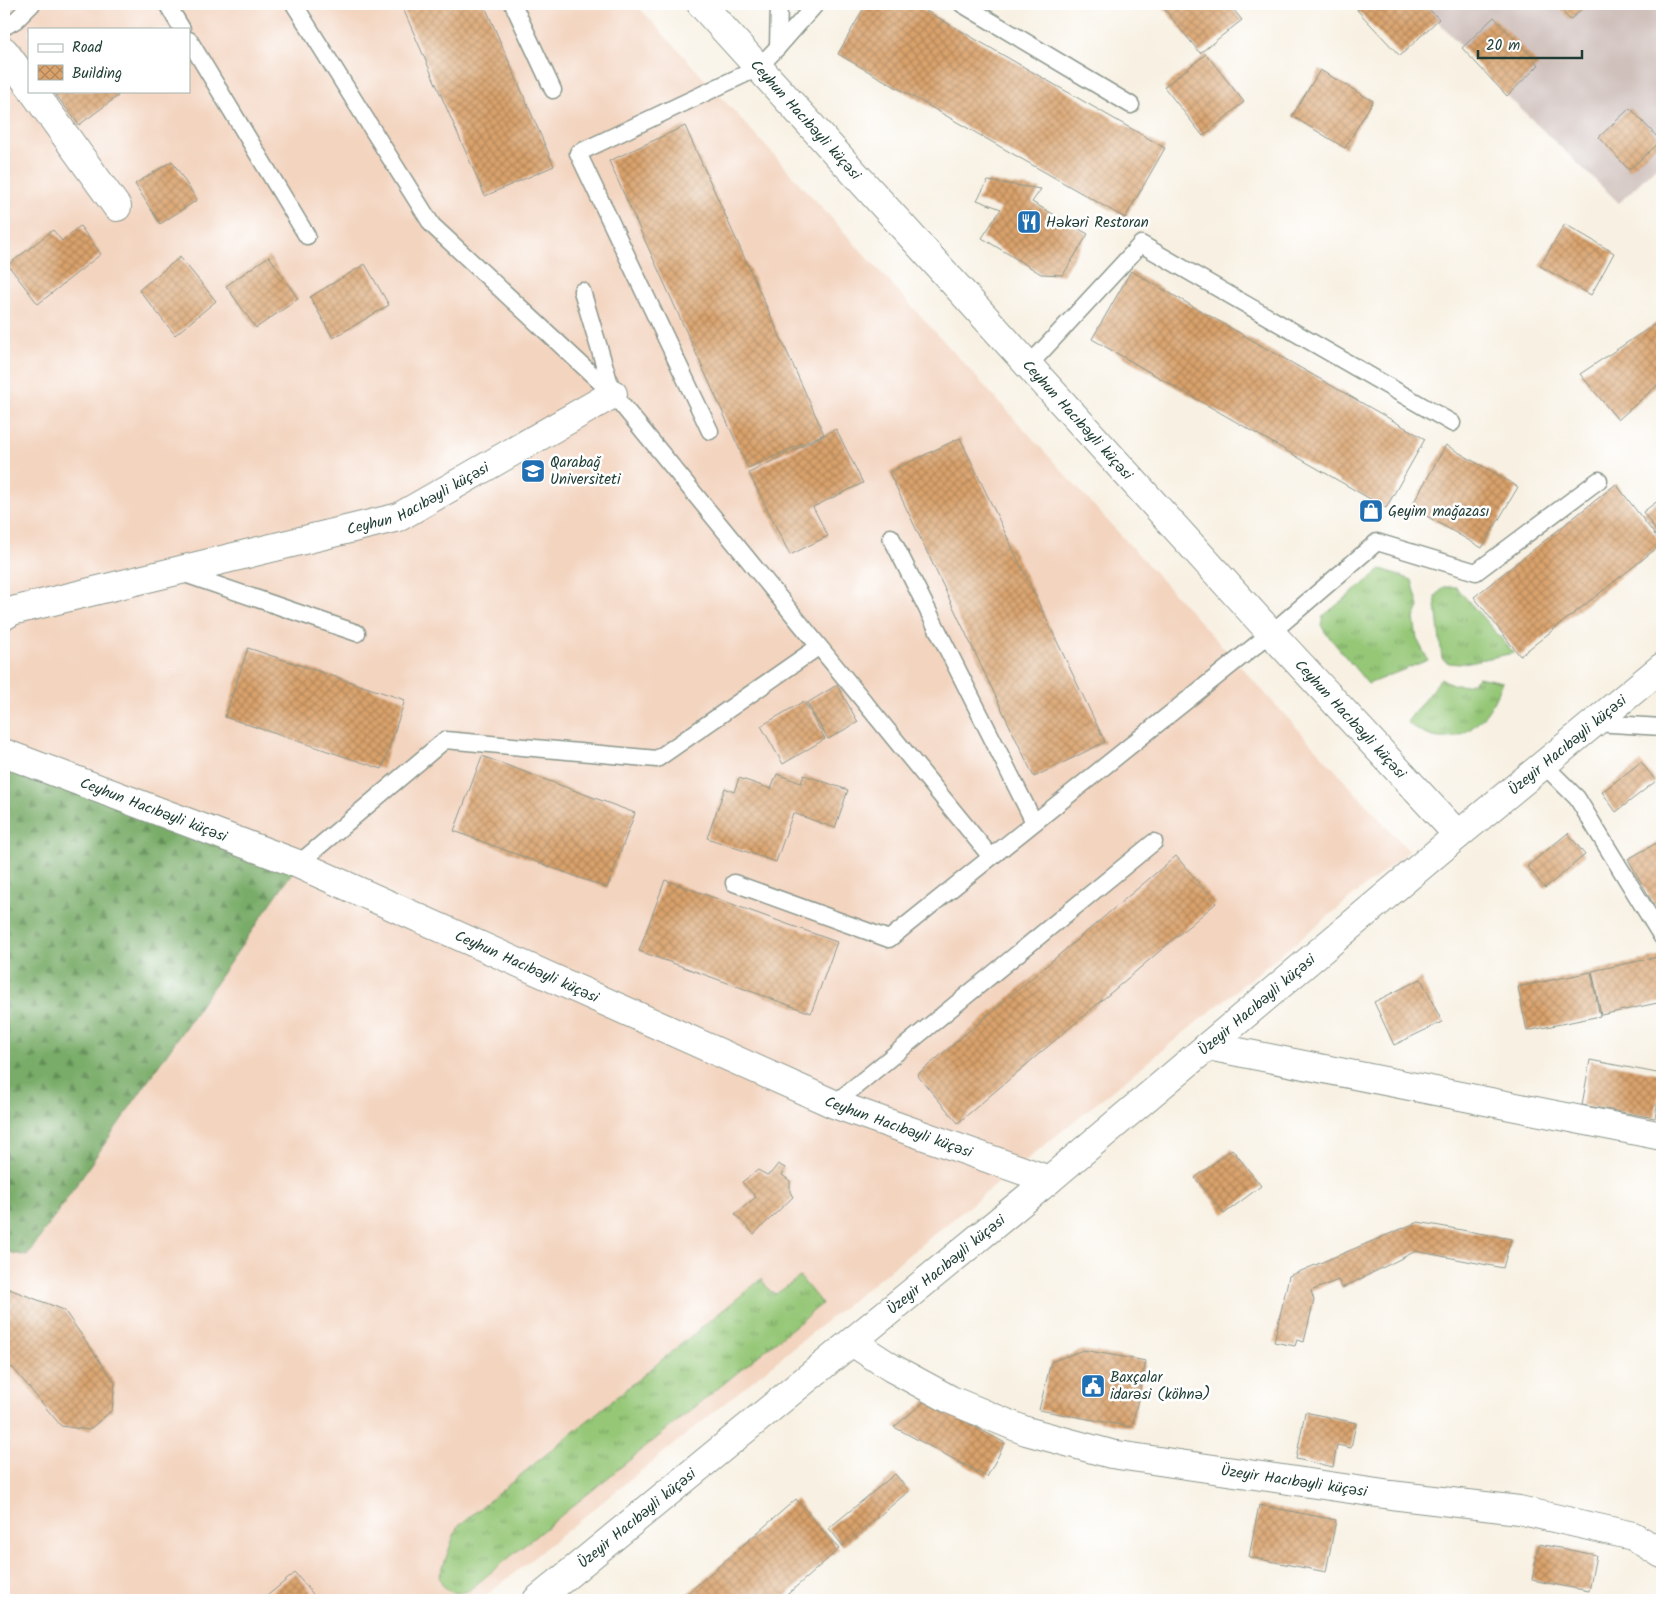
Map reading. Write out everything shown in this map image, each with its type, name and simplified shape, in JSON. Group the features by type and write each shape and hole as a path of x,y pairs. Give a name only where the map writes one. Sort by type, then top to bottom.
{"street":[{"name":"Ceyhun Hacıbəyli küçəsi","path":"700,4 1271,633 1458,835"},
{"path":"4,51 28,84"},
{"path":"34,92 117,207"},
{"name":"Ceyhun Hacıbəyli küçəsi","path":"4,616 12,611 399,517 613,394"},
{"name":"Üzeyir Hacıbəyli küçəsi","path":"538,1600 1049,1180 1458,835 1662,667"},
{"name":"Ceyhun Hacıbəyli küçəsi","path":"4,754 298,864 834,1104 1049,1180"},
{"path":"1208,1046 1662,1136"},
{"name":"Üzeyir Hacıbəyli küçəsi","path":"852,1342 892,1368 951,1400 1026,1431 1111,1454 1392,1495 1519,1510 1633,1536 1662,1554"}],"lane":[{"path":"4,27 16,20 32,4"},
{"path":"167,4 181,28"},
{"path":"294,4 432,225 613,394 991,857"},
{"path":"513,4 553,90"},
{"path":"778,47 779,4"},
{"path":"710,430 578,153 758,68 816,4"},
{"path":"962,4 1131,104"},
{"path":"190,42 307,236"},
{"path":"1029,365 1141,244 1452,423"},
{"path":"582,291 613,394"},
{"path":"734,883 889,938 1271,633 1377,542 1476,572 1599,480"},
{"path":"891,537 1034,822"},
{"path":"177,571 357,633"},
{"path":"298,864 445,740 657,759 818,647"},
{"path":"1594,723 1662,727"},
{"path":"1544,764 1577,798 1662,937"},
{"path":"834,1104 1154,842"}],"shaded area":[{"name":"Qarabağ Universiteti","path":"4,4 636,4 1409,851 481,1600 4,1600"},
{"path":"1422,4 1662,4 1662,161 1619,203 1507,96"}],"green space":[{"path":"1382,569 1412,580 1419,607 1414,618 1417,639 1428,660 1368,684 1321,625 1323,616"},
{"path":"1444,587 1456,587 1514,653 1459,664 1449,663 1442,659 1435,597"},
{"path":"1478,677 1503,682 1486,714 1468,731 1448,738 1438,738 1417,730 1407,722 1441,678 1455,685 1465,685"},
{"path":"4,767 298,864 27,1256 4,1251"},
{"path":"800,1277 822,1304 468,1591 454,1593 447,1590 439,1578 457,1527 761,1279 770,1291 776,1294"}],"building":[{"path":"401,4 484,4 554,166 485,196"},
{"path":"866,4 914,4 1165,148 1125,218 838,54"},
{"path":"1229,4 1242,20 1200,53 1161,5"},
{"path":"1364,4 1424,4 1439,19 1400,56 1357,10"},
{"path":"1556,4 1587,4 1570,20"},
{"path":"1494,17 1539,65 1507,96 1462,48"},
{"path":"1206,54 1244,102 1203,136 1164,87"},
{"path":"1320,70 1373,101 1345,148 1292,116"},
{"path":"54,92 115,92 118,96 79,125"},
{"path":"1630,108 1661,141 1629,170 1599,137"},
{"path":"685,126 824,434 748,468 609,161"},
{"path":"172,161 197,200 160,224 135,184"},
{"name":"Həkəri Restoran","path":"988,181 1041,189 1032,202 1088,234 1063,275 1041,274 982,238 1001,209 977,200"},
{"path":"1565,224 1614,253 1591,295 1540,266"},
{"path":"80,226 101,254 38,304 8,265 53,230 62,241"},
{"path":"269,256 298,299 256,328 226,286"},
{"path":"180,257 216,301 175,335 139,290"},
{"path":"365,264 389,305 333,338 310,297"},
{"path":"1131,271 1425,439 1386,508 1092,339"},
{"path":"1661,320 1662,381 1618,420 1580,374"},
{"path":"836,429 863,483 813,507 828,536 790,555 749,473"},
{"path":"960,438 1105,742 1034,777 889,472"},
{"path":"1446,445 1518,487 1482,548 1411,507"},
{"path":"1616,484 1662,544 1520,656 1474,597"},
{"path":"1659,500 1662,505 1662,539 1643,512"},
{"path":"248,648 405,700 382,769 225,717"},
{"path":"837,685 858,722 828,739 807,703"},
{"path":"804,701 825,739 783,764 761,726"},
{"path":"482,756 635,813 607,888 454,831"},
{"path":"1641,762 1656,781 1616,812 1602,792"},
{"path":"777,774 801,783 804,775 848,790 835,828 793,813 776,862 707,838 725,788 734,792 739,778 771,789"},
{"path":"1568,833 1585,855 1545,888 1527,866"},
{"path":"1662,840 1662,901 1654,905 1628,859"},
{"path":"1176,856 1216,903 958,1123 917,1075"},
{"path":"665,880 837,942 811,1013 639,951"},
{"path":"1662,956 1662,1002 1601,1015 1592,971"},
{"path":"1591,972 1600,1016 1527,1031 1518,987"},
{"path":"1421,979 1442,1022 1394,1045 1374,1002"},
{"path":"1590,1060 1662,1074 1655,1118 1582,1105"},
{"path":"1232,1149 1261,1186 1224,1214 1195,1178"},
{"path":"778,1164 785,1168 782,1175 790,1181 790,1192 793,1197 754,1234 735,1214 756,1197 742,1182 758,1170 767,1175 771,1173"},
{"path":"1418,1222 1511,1239 1503,1268 1416,1251 1342,1288 1338,1280 1311,1291 1314,1300 1304,1342 1297,1340 1295,1346 1274,1342 1289,1276"},
{"path":"4,1287 64,1310 115,1383 112,1410 89,1430 61,1426 13,1368 4,1365"},
{"name":"Baxçalar idarəsi (köhnə)","path":"1083,1350 1146,1361 1132,1427 1039,1410 1051,1362"},
{"path":"926,1400 1005,1443 987,1477 894,1427"},
{"path":"1305,1412 1356,1423 1351,1448 1337,1445 1333,1467 1296,1459"},
{"path":"895,1474 909,1491 843,1546 829,1528"},
{"path":"796,1499 839,1549 781,1600 680,1600"},
{"path":"1259,1505 1336,1520 1326,1572 1249,1557"},
{"path":"1539,1544 1596,1555 1589,1591 1532,1580"},
{"path":"295,1573 318,1600 262,1600"}],"place":[{"name":"Həkəri Restoran","path":"1029,222"},
{"name":"Qarabağ Universiteti","path":"533,471"},
{"name":"Geyim mağazası","path":"1371,511"},
{"name":"Baxçalar idarəsi (köhnə)","path":"1093,1386"}]}
